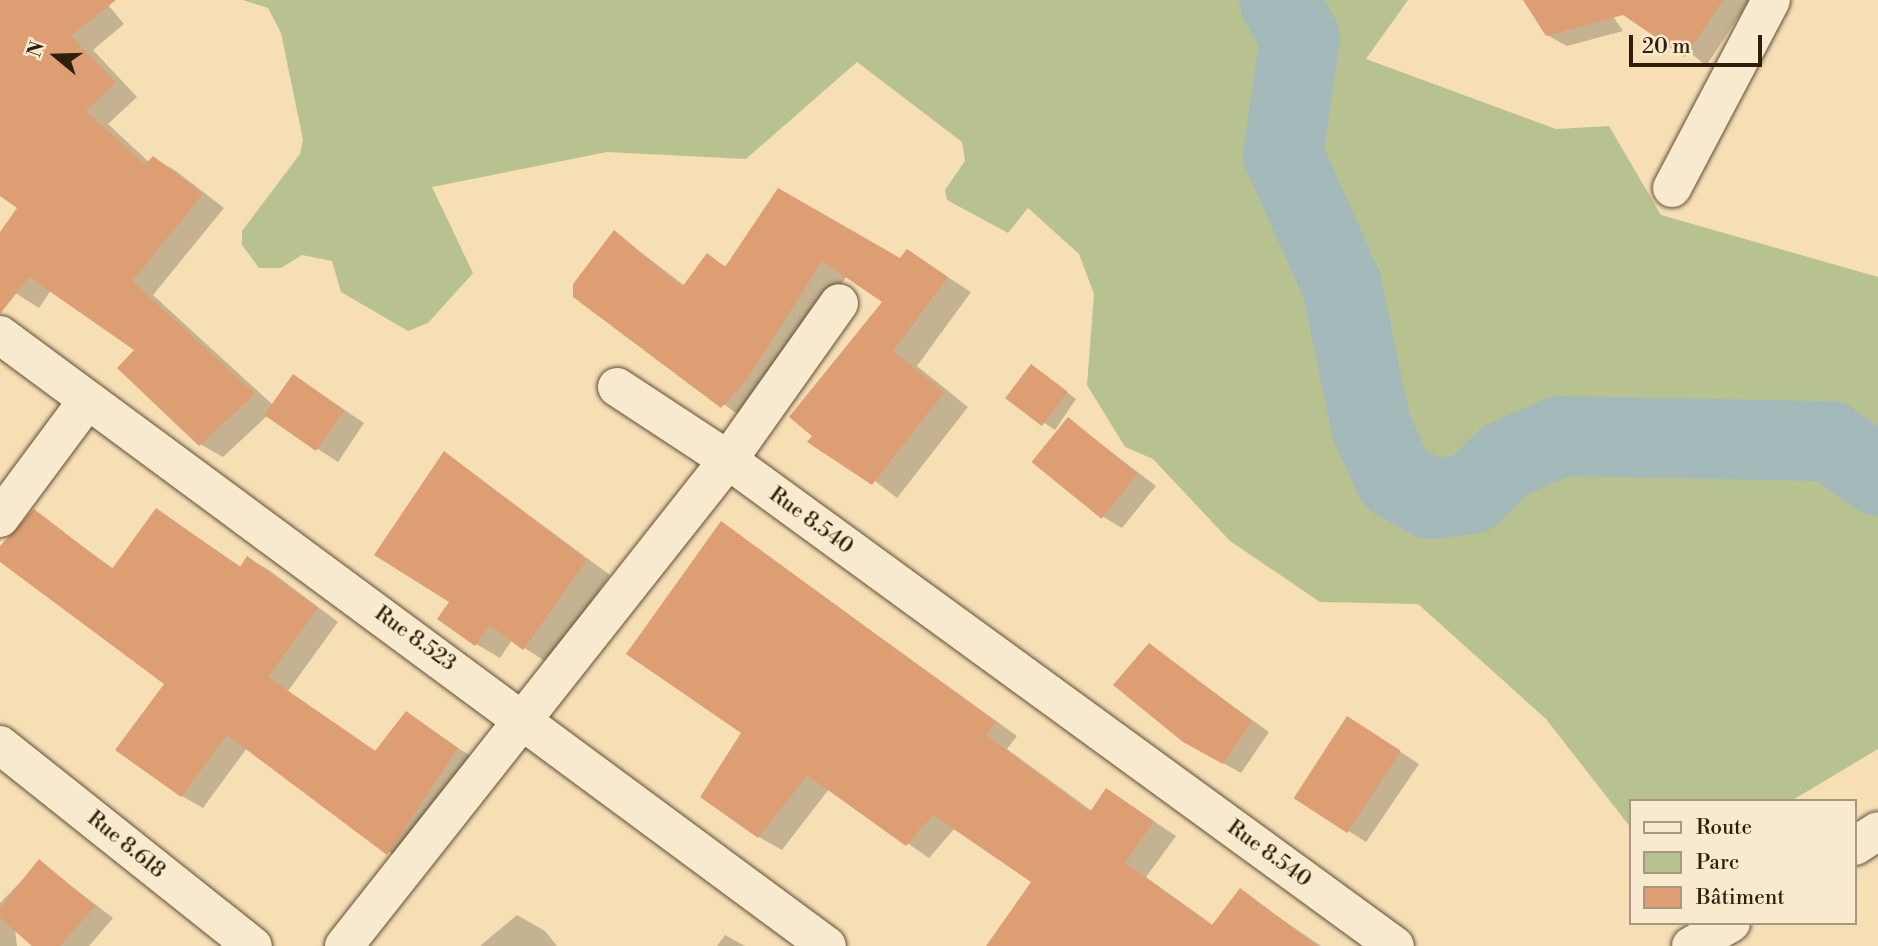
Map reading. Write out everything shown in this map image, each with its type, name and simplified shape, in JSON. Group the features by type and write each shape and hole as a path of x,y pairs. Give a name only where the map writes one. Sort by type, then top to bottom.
{"street":[{"path":"1672,188 1771,0"},
{"path":"344,946 526,720 728,460 839,303"},
{"name":"Rue 8.523","path":"0,335 526,720 827,946"},
{"name":"Rue 8.540","path":"617,387 728,460 1395,946"},
{"path":"0,518 87,401"},
{"name":"Rue 8.618","path":"0,745 253,946"},
{"path":"1857,845 1878,831"}],"green space":[{"path":"243,0 1408,0 1366,59 1556,129 1609,126 1661,215 1878,277 1878,749 1794,799 1630,799 1630,827 1546,719 1418,604 1320,602 1230,541 1153,459 1125,447 1087,385 1094,294 1079,254 1028,208 1008,233 947,200 945,190 965,161 962,142 857,62 746,159 607,152 432,187 473,273 428,323 408,331 341,292 332,261 302,255 281,268 259,268 242,245 242,231 300,154 303,140 281,33 268,8"}],"building":[{"path":"0,0 116,0 71,36 116,83 86,111 145,165 153,156 203,194 132,281 255,394 199,446 117,368 134,350 29,277 0,314 0,232 17,208 0,196"},
{"path":"1523,0 1723,0 1685,57 1623,15 1546,36"},
{"path":"778,188 900,258 907,249 948,277 893,351 944,392 872,485 807,442 812,436 789,417 882,302 822,261 746,381 721,408 573,297 573,284 614,230 682,287 707,253 725,267"},
{"path":"1031,364 1068,392 1042,426 1005,398"},
{"path":"293,374 345,410 316,451 264,415"},
{"path":"1068,417 1138,474 1101,519 1031,462"},
{"path":"444,451 587,560 523,650 490,625 475,646 437,619 449,602 374,555"},
{"path":"156,508 240,567 247,556 318,608 268,677 375,751 406,711 458,748 387,855 227,735 181,797 115,750 164,684 0,562 0,546 34,509 112,569"},
{"path":"721,521 996,722 986,735 1090,812 1106,788 1154,821 1125,863 1212,925 1240,888 1317,946 986,946 1031,882 933,815 906,846 807,775 758,838 700,797 741,733 626,654"},
{"path":"1149,643 1252,721 1223,764 1183,742 1113,685"},
{"path":"1347,716 1401,751 1347,833 1294,798"},
{"path":"39,859 95,906 60,946 32,946 0,918 0,908"}],"waterway":[{"path":"1279,0 1300,38 1283,154 1342,286 1371,426 1395,479 1431,499 1471,494 1506,460 1561,436 1830,441 1878,476"}]}
